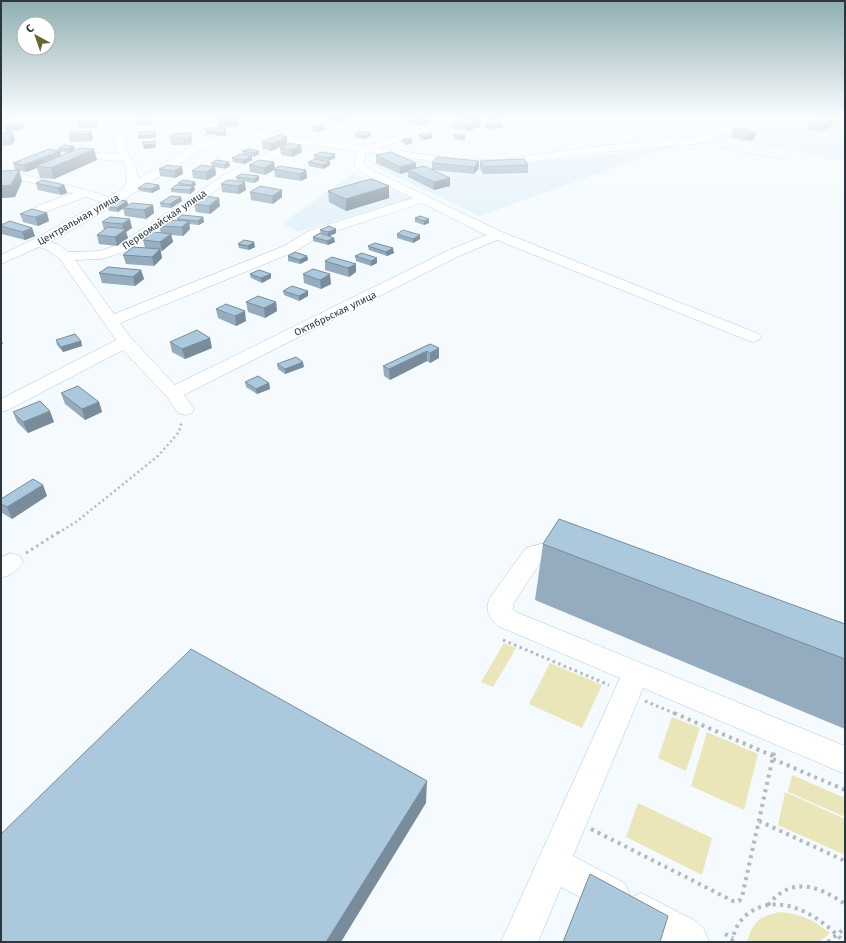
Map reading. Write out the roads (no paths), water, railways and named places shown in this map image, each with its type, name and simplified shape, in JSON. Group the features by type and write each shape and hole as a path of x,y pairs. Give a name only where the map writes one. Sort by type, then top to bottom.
{"street":[{"name":"Центральная улица","path":"1,260 39,242 112,202 127,191 133,182 131,167 128,161"},
{"path":"127,191 176,161"},
{"name":"Первомайская улица","path":"65,256 102,255 119,249 151,230 226,178 260,161"},
{"path":"360,161 359,165 366,171 497,235 753,337"},
{"path":"453,161 491,164 521,161"},
{"path":"1,172 85,193 112,202"},
{"path":"42,209 85,193"},
{"path":"111,320 289,249 312,235 322,231 423,199"},
{"name":"Октябрьская улица","path":"173,393 454,253 497,235"},
{"path":"39,242 54,248 65,256 125,342 173,393 185,409"},
{"path":"1,406 125,342"},
{"path":"595,566 551,550 541,550 534,554 500,604 500,612 507,619 845,760"},
{"path":"519,942 636,673"},
{"path":"553,864 683,934 691,942"}]}
